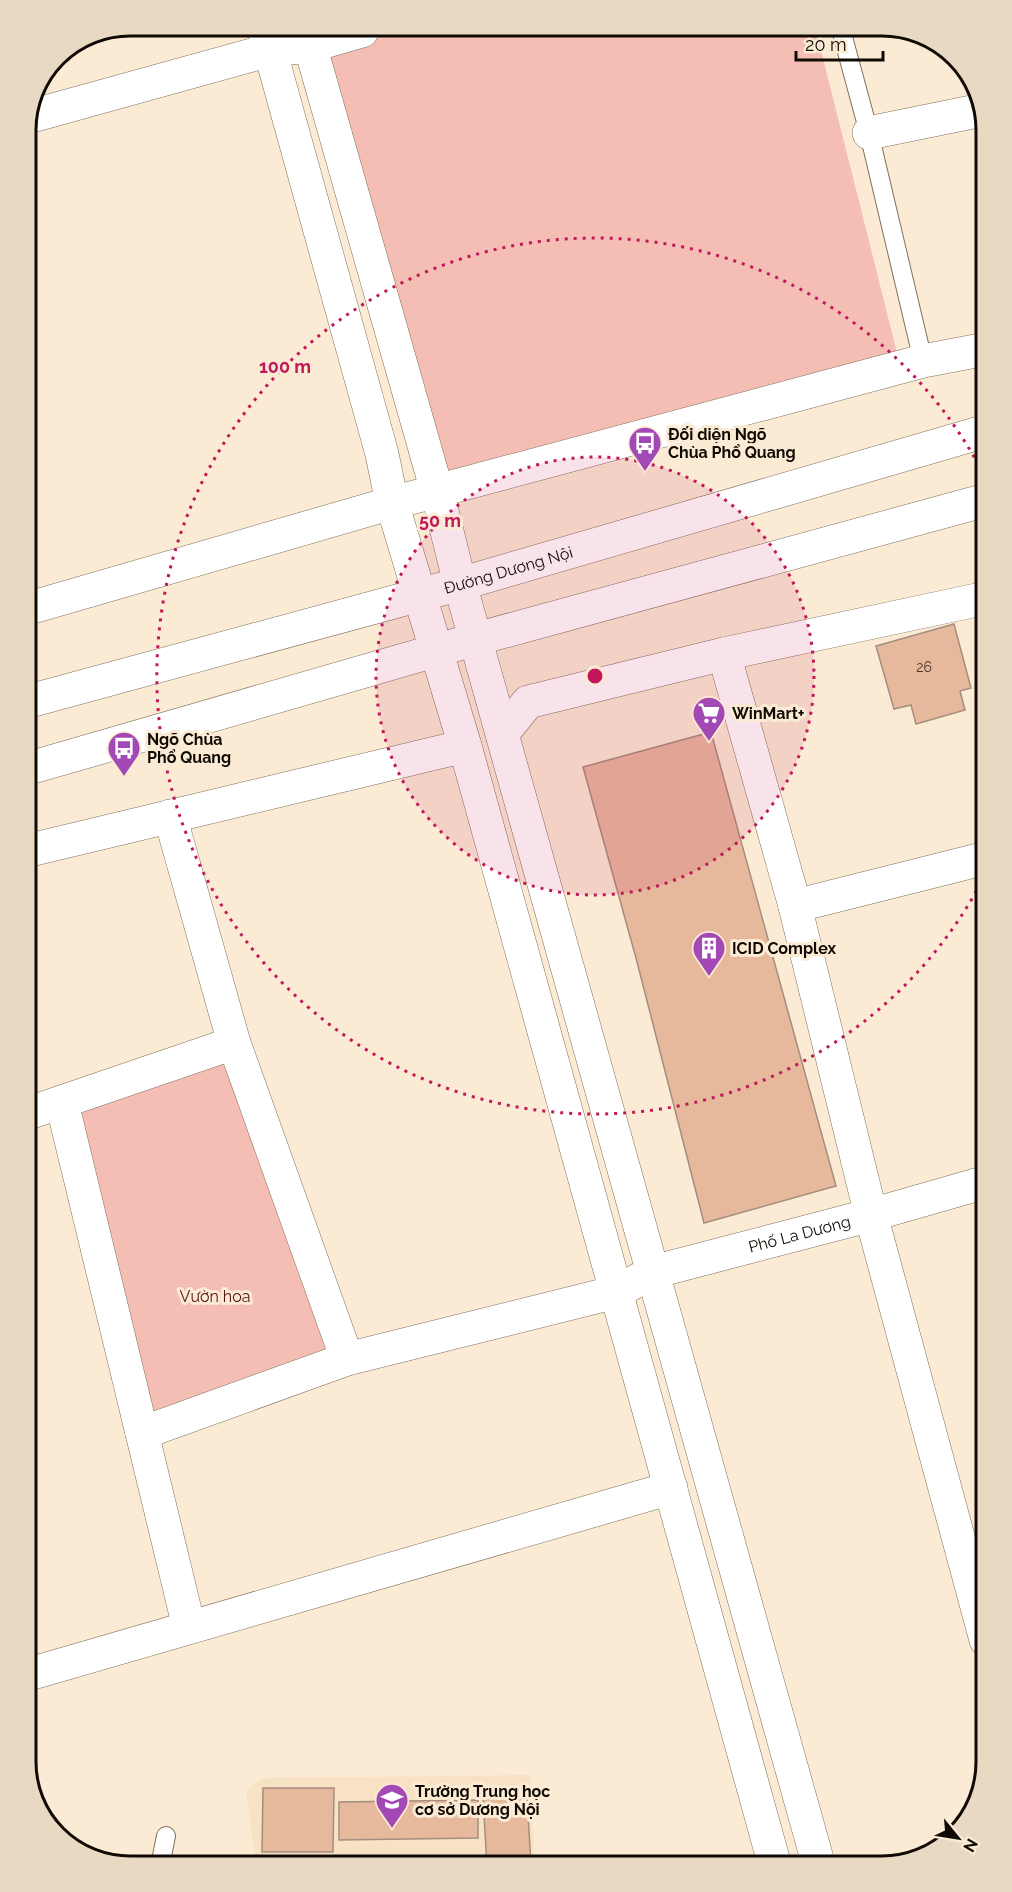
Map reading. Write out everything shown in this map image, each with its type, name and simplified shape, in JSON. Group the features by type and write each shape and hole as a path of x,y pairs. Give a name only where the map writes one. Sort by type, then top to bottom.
{"street":[{"path":"38,114 268,41 323,36"},
{"path":"308,38 437,491 460,584 816,1856"},
{"path":"268,41 382,454 392,503 465,746 772,1856"},
{"path":"869,133 974,112"},
{"path":"36,606 392,503 923,361 976,351"},
{"name":"Đường Dương Nội","path":"36,699 460,584 976,434"},
{"path":"36,766 436,650 976,503"},
{"path":"503,733 528,702 724,654 976,600"},
{"path":"724,654 795,906 871,1215 976,1600"},
{"path":"36,849 465,746"},
{"path":"170,816 234,1043 347,1359"},
{"path":"795,906 976,861"},
{"path":"36,1111 234,1043"},
{"path":"62,1103 189,1627"},
{"name":"Phố La Dương","path":"142,1433 347,1359 616,1292 653,1272 976,1185"},
{"path":"36,1672 670,1488"}],"lane":[{"path":"843,36 869,133 923,361"},
{"path":"162,1856 166,1836"}],"shaded area":[{"name":"Trường Trung học cơ sở Dương Nội","path":"530,1775 534,1856 255,1856 246,1791 263,1778"}],"green space":[{"path":"380,36 818,36 898,357 445,482 320,50"},
{"name":"Vườn hoa","path":"231,1049 341,1356 145,1427 67,1106"}],"building":[{"path":"954,624 971,688 960,691 965,710 916,724 911,705 894,709 876,646"},
{"name":"ICID Complex","path":"711,732 836,1186 704,1223 636,958 583,767"},
{"path":"263,1788 334,1788 333,1852 262,1852"},
{"path":"527,1796 530,1856 486,1856 483,1798"},
{"path":"478,1800 478,1838 339,1840 339,1802"}],"place":[{"name":"Đối diện Ngõ Chùa Phổ Quang","path":"645,472"},
{"name":"WinMart+","path":"709,742"},
{"name":"Ngõ Chùa Phổ Quang","path":"124,777"},
{"name":"ICID Complex","path":"709,977"},
{"name":"Trường Trung học cơ sở Dương Nội","path":"392,1829"}]}
